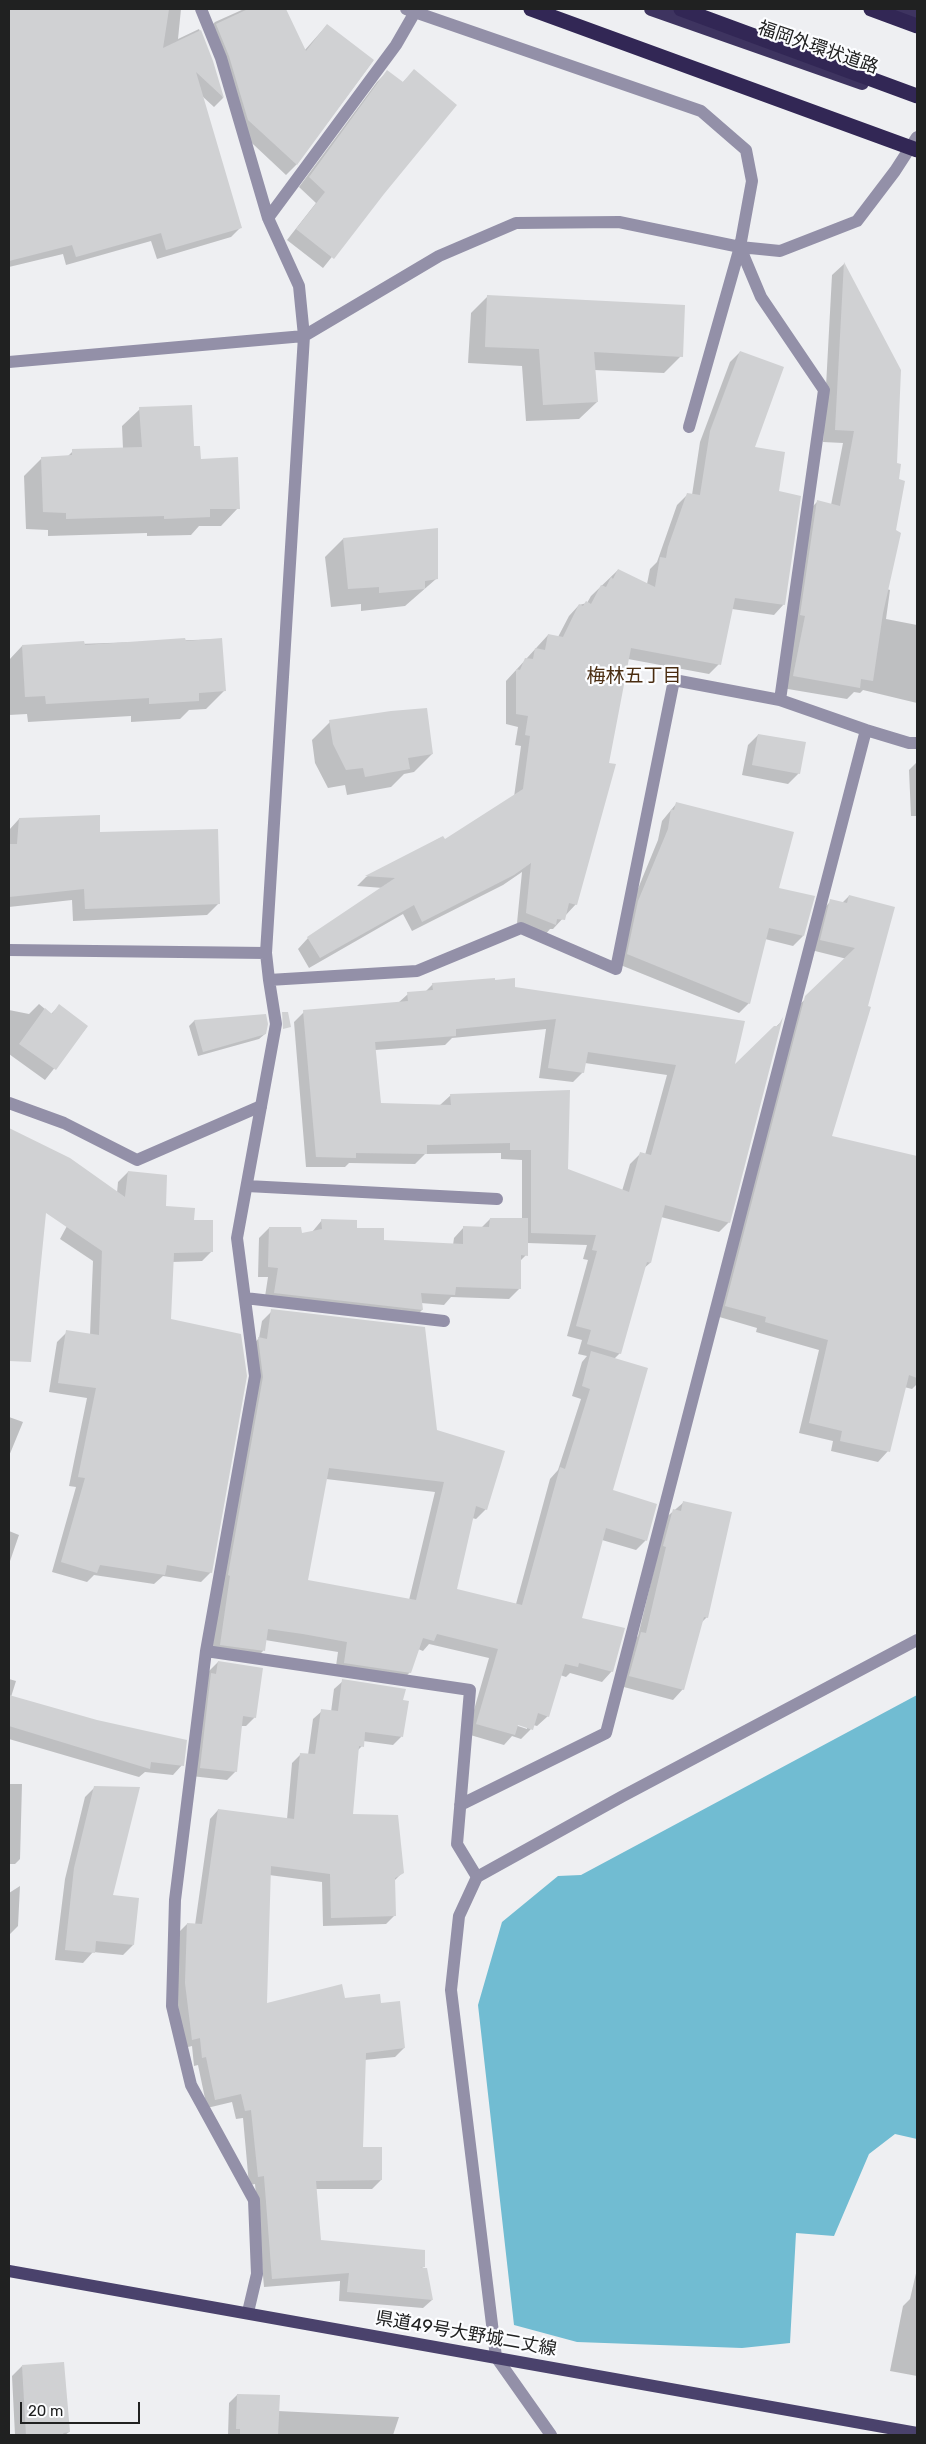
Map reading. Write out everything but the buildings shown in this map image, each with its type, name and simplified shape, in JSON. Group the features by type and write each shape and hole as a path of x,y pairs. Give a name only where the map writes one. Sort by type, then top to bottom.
{"highway":[{"path":"531,9 917,150"},
{"name":"福岡外環状道路","path":"651,9 819,69 917,101"},
{"path":"681,9 917,96"},
{"path":"871,9 917,26"},
{"path":"894,9 917,17"}],"main road":[{"name":"県道49号大野城二丈線","path":"9,2271 248,2312 731,2402 917,2433"}],"street":[{"path":"201,9 221,58 268,218 299,286 304,336 266,953 276,1024 237,1238 255,1376 206,1651 175,1900 172,2006 191,2085 254,2200 257,2274 248,2312"},
{"path":"268,218 396,45 411,10 701,112 746,150 752,182 740,247 689,427"},
{"path":"9,362 304,336 439,256 516,223 619,222 740,247 780,251 857,221 895,171 917,137"},
{"path":"740,247 761,297 824,390 780,700"},
{"path":"269,980 417,971 521,928 616,969 674,680 780,700 866,730 909,743 917,742"},
{"path":"460,1805 606,1732 866,730"},
{"path":"9,950 266,953"},
{"path":"9,1103 64,1123 137,1160 261,1106"},
{"path":"247,1186 497,1199"},
{"path":"245,1298 444,1321"},
{"path":"551,2435 496,2357 451,1990 459,1916 477,1877 624,1796 917,1640"},
{"path":"206,1651 470,1690 457,1844 477,1877"}],"water":[{"path":"917,1695 917,2139 895,2134 869,2154 834,2236 796,2233 790,2343 742,2348 577,2342 514,2325 478,2005 502,1922 558,1876 581,1875"}],"district":[{"name":"梅林五丁目","path":"634,677"}]}
